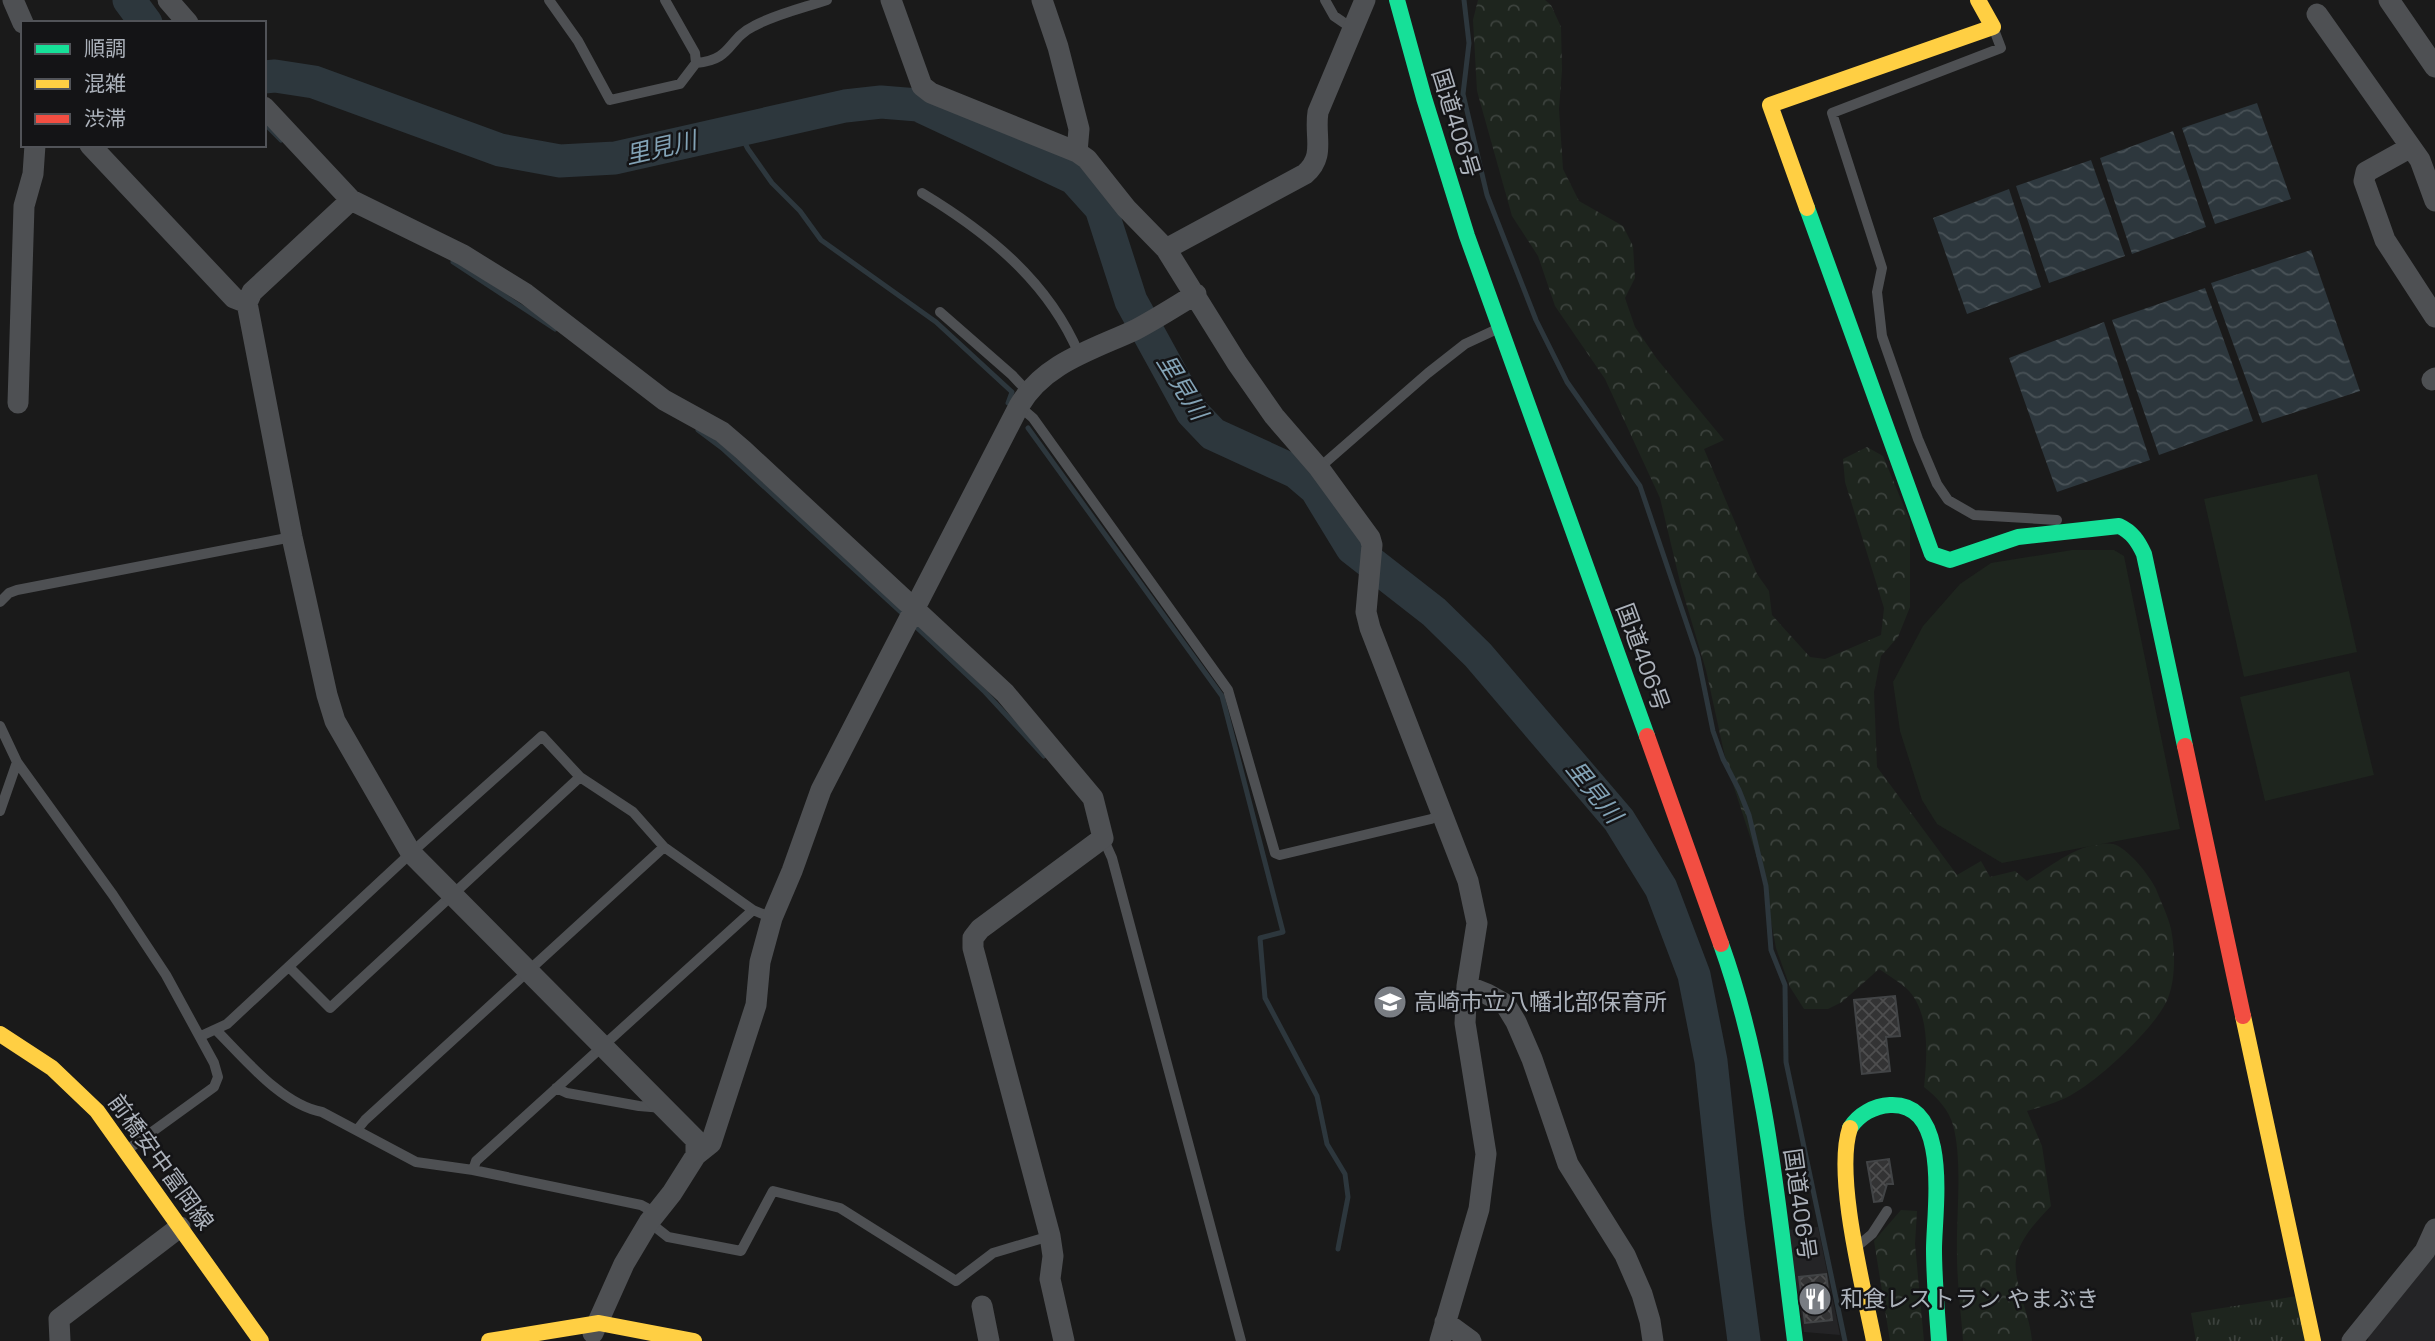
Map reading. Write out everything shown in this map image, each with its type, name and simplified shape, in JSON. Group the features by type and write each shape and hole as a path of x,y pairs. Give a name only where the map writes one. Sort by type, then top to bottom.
{"main road":[{"name":"国道406号","path":"1397,0 1455,199 1499,328 1735,983 1765,1112 1795,1341"},
{"path":"1978,0 1993,27 1770,105 1932,554 1950,560 2018,537 2119,526 2130,530 2138,538 2144,554 2313,1341"},
{"name":"前橋安中富岡線","path":"0,1034 36,1056 79,1091 97,1111 261,1341"},
{"path":"1874,1341 1845,1161 1849,1130 1857,1119 1878,1106 1902,1105 1918,1116 1931,1134 1934,1157 1934,1252 1939,1341"},
{"path":"489,1341 594,1332 694,1341"}],"street":[{"path":"13,0 22,21"},
{"path":"168,0 186,21"},
{"path":"891,0 922,86 931,93 1077,152 1087,159 1126,208 1166,249 1237,363 1365,529 1372,545 1366,612 1370,628 1468,881 1477,923 1467,986 1465,1023 1486,1154 1479,1209 1443,1332 1471,1341"},
{"path":"1042,0 1079,129 1077,152"},
{"path":"1166,249 1305,174 1315,166 1318,153 1318,112 1365,0"},
{"path":"2389,0 2435,67"},
{"path":"2317,14 2420,160 2435,201"},
{"path":"266,109 351,200 463,256 516,288 664,400 722,432 1005,693 1093,798 1103,838 980,929 973,938 973,948 1050,1236 1053,1256 1050,1279 1064,1341"},
{"path":"18,403 24,206 33,174 35,147"},
{"path":"92,147 234,298 247,303"},
{"path":"2411,147 2366,172 2364,181 2385,240 2435,317"},
{"path":"351,200 252,292 247,303 292,537 335,721 411,853 696,1140 696,1156"},
{"path":"594,1332 611,1289 653,1217 696,1156 711,1143 755,1005 762,914 792,871 821,790 913,607 1023,399 1056,367 1135,330 1196,294"},
{"path":"1467,986 1487,993 1504,1004 1516,1022 1532,1059 1568,1164 1625,1255 1642,1294 1653,1341"},
{"path":"60,1341 59,1319 180,1227"},
{"path":"2351,1341 2425,1251 2435,1229"},
{"path":"982,1306 989,1341"}],"lane":[{"path":"549,0 578,41 610,100 680,84 696,63 695,53 665,0"},
{"path":"696,63 722,56 753,26 827,0"},
{"path":"1325,0 1334,16 1353,29"},
{"path":"1993,27 2001,48 1832,113 1882,268 1877,292 1882,337 1918,439 1937,484 1948,500 1961,510 1987,517 2119,526"},
{"path":"922,193 962,218 1019,265 1073,340 1079,354"},
{"path":"940,312 1012,375 1033,418 1228,690 1275,853 1280,855 1443,814"},
{"path":"1319,468 1465,344 1499,328"},
{"path":"0,602 9,593 17,590 292,537"},
{"path":"0,726 17,762 113,895 165,973 201,1036 218,1077 214,1087 126,1151"},
{"path":"201,1036 227,1024 542,736 580,777 633,812 664,847 762,914 602,1046 476,1161 473,1170"},
{"path":"0,811 17,762"},
{"path":"289,967 330,1008 580,777"},
{"path":"1103,838 1112,858 1241,1341"},
{"path":"358,1130 365,1120 664,847"},
{"path":"216,1030 257,1072 306,1109 322,1112 415,1162 473,1170 641,1205 668,1237 741,1251 773,1191 840,1208 956,1281 993,1253 1050,1236"},
{"path":"556,1088 567,1093 663,1108"},
{"path":"1858,1246 1872,1234 1887,1211"}],"shaded area":[{"path":"1818,1227 1840,1335 1804,1332 1788,1230"},
{"path":"2435,1247 2435,1341 2368,1341 2369,1329"}],"green space":[{"path":"1478,0 1545,0 1551,5 1561,27 1559,109 1563,169 1579,201 1623,226 1633,246 1635,278 1625,298 1635,327 1657,359 1724,440 1704,449 1757,574 1769,591 1772,615 1810,657 1825,659 1881,635 1884,608 1845,482 1843,459 1867,447 1883,456 1910,521 1910,607 1898,637 1881,656 1874,692 1877,767 1957,875 1981,861 1990,877 2015,871 2027,881 2079,850 2113,844 2131,856 2156,889 2170,924 2174,954 2174,973 2168,998 2162,1009 2128,1050 2087,1085 2064,1098 2027,1111 2042,1146 2051,1206 2027,1235 2017,1255 2016,1274 2032,1341 1963,1341 1957,1266 1956,1140 1949,1114 1938,1099 1924,1087 1926,1035 1920,1009 1914,998 1903,985 1879,969 1842,1002 1828,1009 1804,1009 1790,987 1776,948 1762,873 1727,766 1706,670 1681,586 1660,498 1605,379 1555,306 1538,256 1512,216 1477,91 1473,20"},
{"path":"2317,474 2357,652 2244,677 2204,499"},
{"path":"2072,550 2114,550 2124,556 2180,829 2002,863 1937,824 1922,800 1900,731 1893,682 1923,626 1960,584 1991,563"},
{"path":"2349,671 2374,775 2265,801 2240,697"},
{"path":"1901,1210 1917,1211 1915,1244 1924,1341 1890,1341 1874,1241"},
{"path":"2297,1296 2307,1341 2196,1341 2191,1313"}],"water":[{"path":"2257,103 2291,199 2215,224 2182,128"},
{"path":"2173,131 2206,227 2132,254 2100,158"},
{"path":"2091,160 2125,256 2049,283 2016,186"},
{"path":"2009,189 2041,287 1967,314 1933,218"},
{"path":"2311,250 2360,391 2262,423 2211,283"},
{"path":"2205,288 2253,421 2159,455 2112,320"},
{"path":"2104,322 2150,460 2057,492 2009,358"}],"building":[{"path":"1895,996 1900,1036 1886,1037 1890,1071 1862,1074 1854,1000"},
{"path":"1889,1159 1893,1184 1887,1184 1882,1201 1874,1202 1867,1162"},
{"name":"和食レストラン やまぶき","path":"1826,1274 1832,1320 1805,1323 1799,1277"}],"waterway":[{"name":"里見川","path":"129,0 145,21"},
{"path":"1464,0 1469,43 1463,94 1487,195 1536,320 1567,382 1640,486 1698,657 1713,731 1749,815 1766,886 1771,950 1785,985 1786,1062 1845,1341"},
{"name":"里見川","path":"266,77 314,82 500,150 560,161 615,158 845,106 881,102 918,105 1074,178 1101,208 1131,301 1192,412 1213,434 1296,472 1316,489 1352,548 1434,612 1478,655 1619,820 1661,888 1694,975 1711,1061 1744,1341"},
{"path":"266,125 281,140"},
{"path":"738,130 772,183 800,211 821,240 936,322 1012,392 1008,403"},
{"path":"453,262 555,329"},
{"path":"1028,428 1222,696 1283,932 1260,938 1265,998 1317,1096 1327,1144 1345,1174 1348,1197 1338,1249"},
{"path":"698,430 722,448 904,615"},
{"path":"913,624 985,692 1044,756"}],"traffic: fast":[{"path":"1397,0 1467,236 1647,736"},
{"path":"1807,208 1932,554 1950,560 2018,537 2119,526 2128,531 2144,554 2185,746"},
{"path":"1721,944 1737,992 1760,1091 1795,1341"},
{"path":"1850,1128 1867,1112 1890,1105 1910,1109 1923,1121 1931,1140 1936,1187 1934,1261 1939,1341"}],"traffic: slow":[{"path":"1807,208 1770,105 1993,27 1978,0"},
{"path":"2243,1016 2313,1341"},
{"path":"0,1034 52,1068 97,1111 261,1341"},
{"path":"1850,1128 1846,1149 1848,1203 1874,1341"},
{"path":"489,1341 599,1323 694,1341"}],"traffic: jam":[{"path":"1647,736 1721,944"},
{"path":"2185,746 2243,1016"}],"place":[{"name":"高崎市立八幡北部保育所","path":"1390,1002"},
{"name":"和食レストラン やまぶき","path":"1815,1299"}]}
